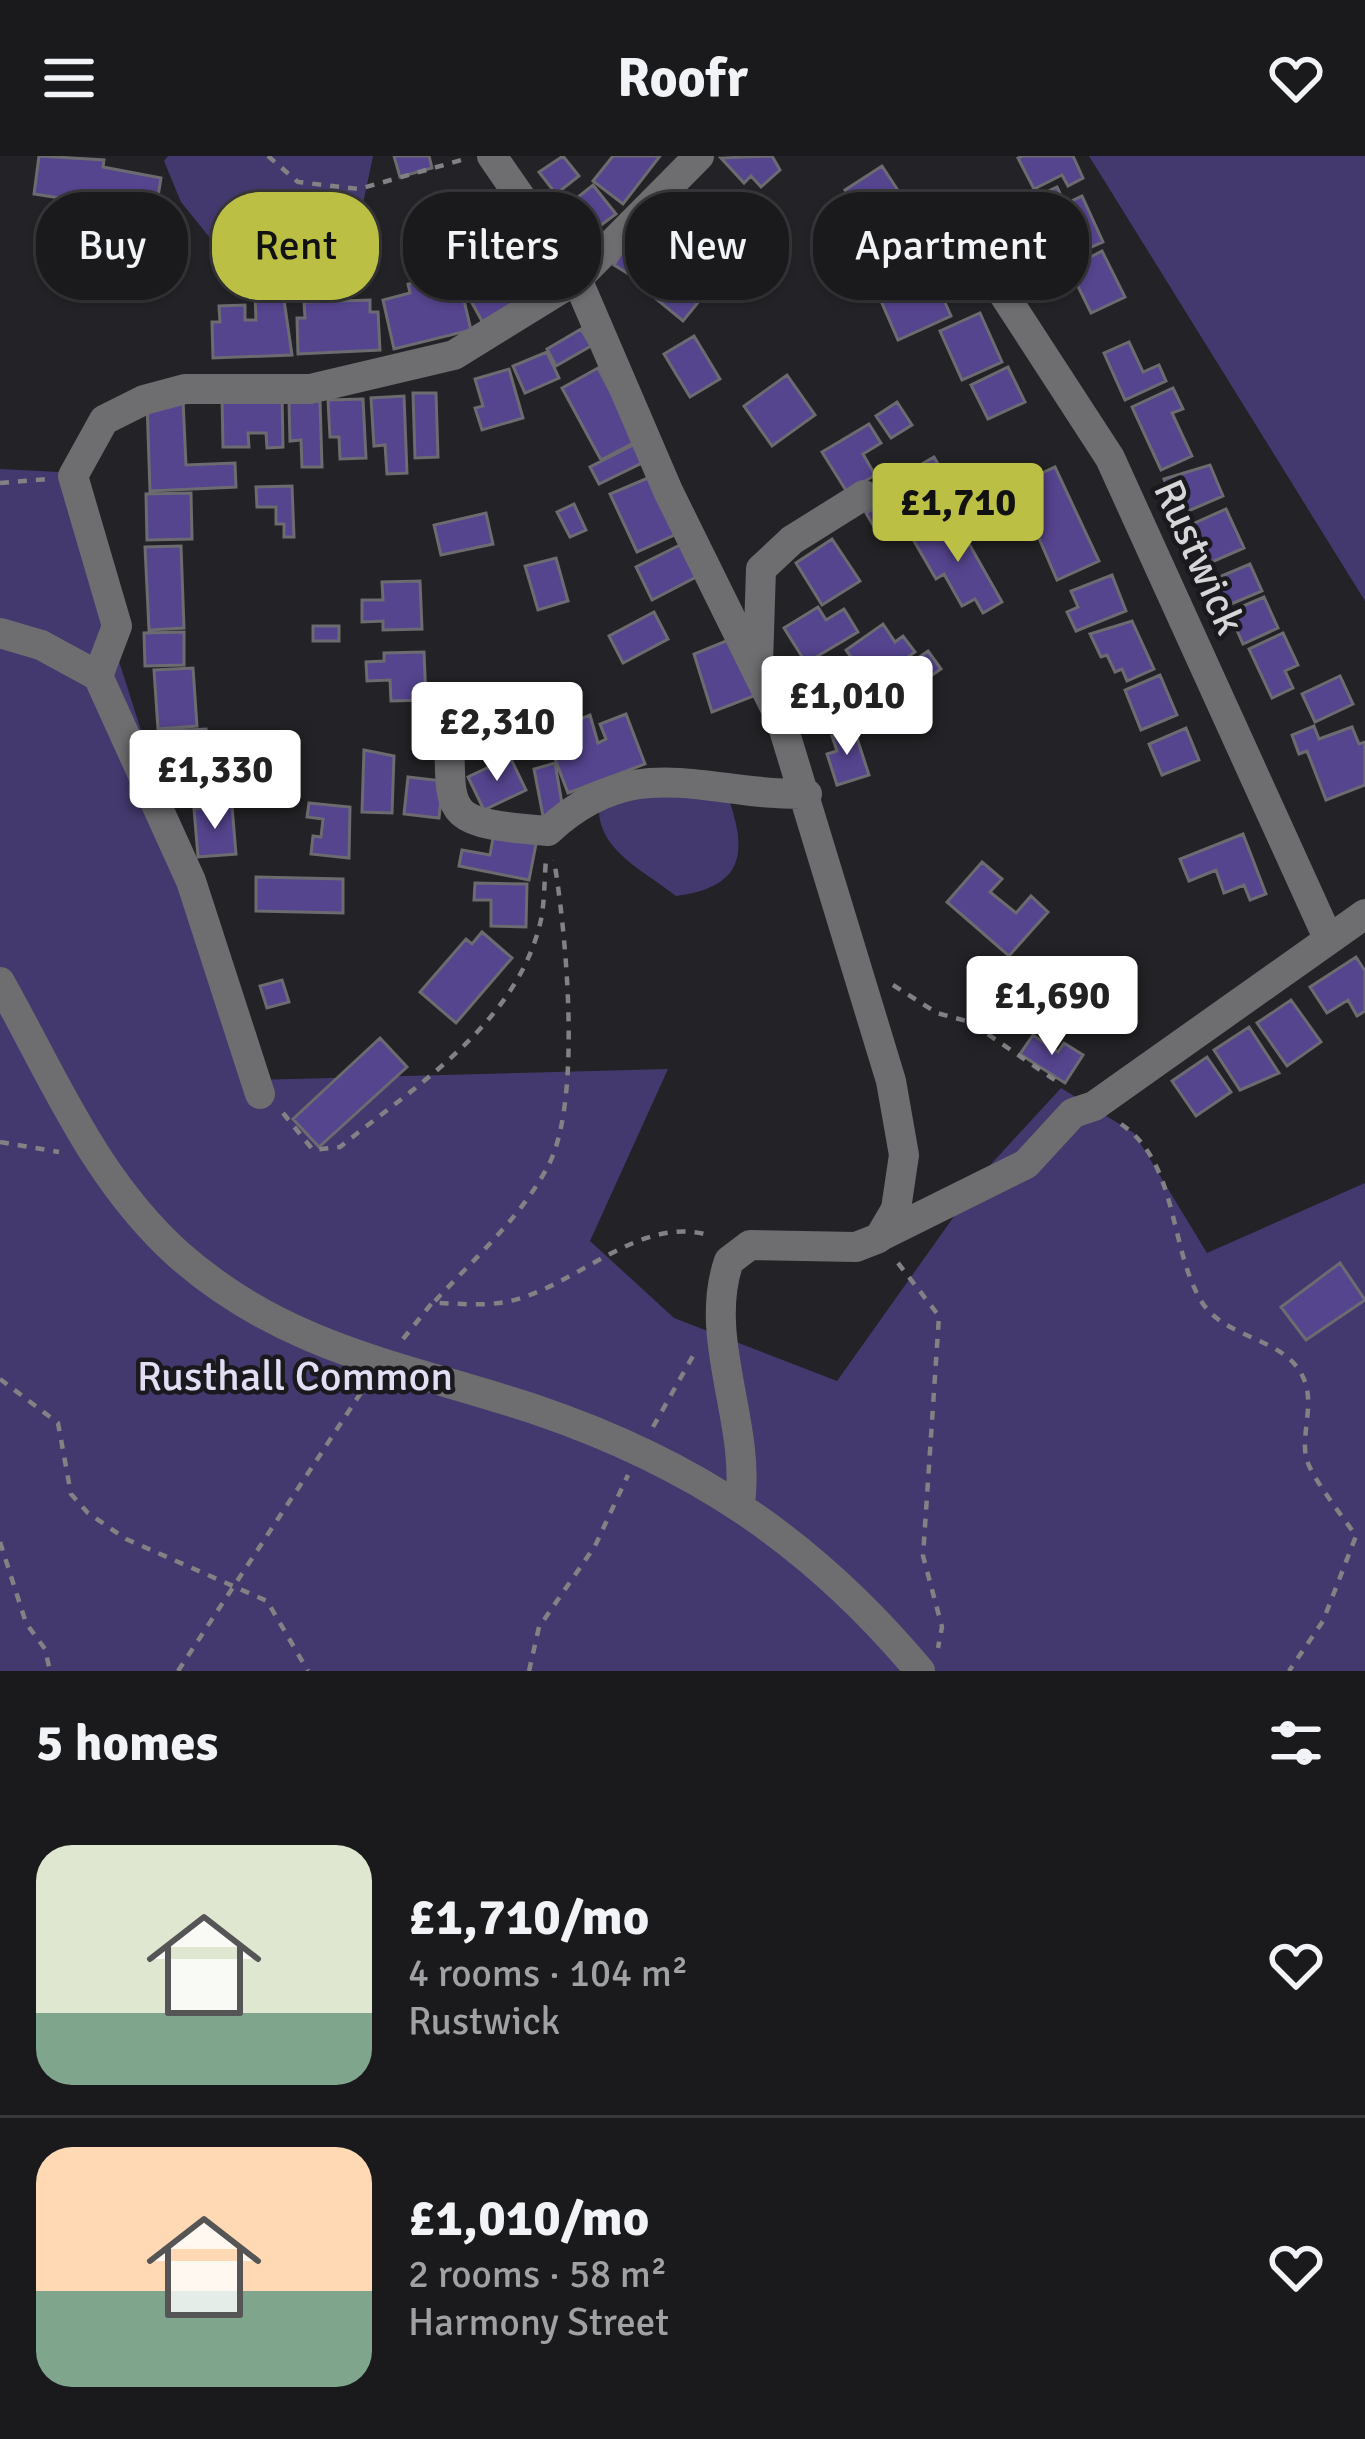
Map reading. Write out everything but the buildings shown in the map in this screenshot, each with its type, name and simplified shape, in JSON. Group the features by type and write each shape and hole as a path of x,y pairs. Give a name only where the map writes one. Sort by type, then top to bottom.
{"street":[{"path":"492,156 516,192"},
{"path":"601,272 698,156"},
{"path":"98,676 117,626 73,476 104,420 144,400 185,389 310,389 454,355 568,300"},
{"path":"586,300 668,491 759,675 807,794 891,1081 904,1155 896,1209 879,1238"},
{"name":"Rustwick","path":"1007,300 1110,458 1328,938"},
{"path":"759,675 756,614 761,569 792,540 864,495"},
{"path":"0,633 41,645 98,676 191,881 260,1094"},
{"path":"449,713 449,797 463,819 548,831 597,794 642,779 696,782 765,795 807,794"},
{"path":"740,1503 746,1464 720,1308 729,1261 742,1251 774,1242 856,1247 1026,1164 1073,1112 1094,1106 1365,914"},
{"path":"0,982 94,1158 152,1228 238,1301 287,1329 380,1367 533,1409 640,1450 740,1503 834,1575 929,1660"}],"path":[{"path":"268,156 298,182 359,189 476,156"},
{"path":"0,484 73,476"},
{"path":"260,1094 314,1150 340,1147 468,1045 509,988 540,926 548,831"},
{"path":"178,1671 380,1367 506,1225 549,1166 568,1091 568,942 548,831"},
{"path":"865,994 897,984 937,1013 970,1022 1134,1133 1155,1167 1201,1302 1233,1331 1279,1351 1303,1375 1310,1425 1306,1458 1356,1536 1323,1621 1289,1671"},
{"path":"0,1142 94,1158"},
{"path":"432,1303 501,1303 572,1279 645,1236 707,1233 742,1251"},
{"path":"879,1238 939,1316 923,1556 942,1628 929,1660"},
{"path":"529,1671 539,1628 595,1546 640,1450 720,1308"},
{"path":"0,1379 58,1423 71,1494 88,1513 127,1539 268,1600 308,1671"},
{"path":"0,1542 26,1623 45,1649 50,1671"}],"green space":[{"path":"168,156 373,156 365,192 212,192 212,240 188,211 188,192 177,192 164,161"},
{"path":"1089,156 1365,156 1365,601"},
{"name":"Rusthall Common","path":"0,469 59,472 252,1080 668,1069 590,1241 674,1318 837,1381 992,1163 1061,1088 1134,1133 1207,1253 1365,1183 1365,1671 0,1671"},
{"path":"727,794 738,833 735,863 728,875 699,891 676,896 626,859 606,836 601,822 599,807 609,797"}]}
